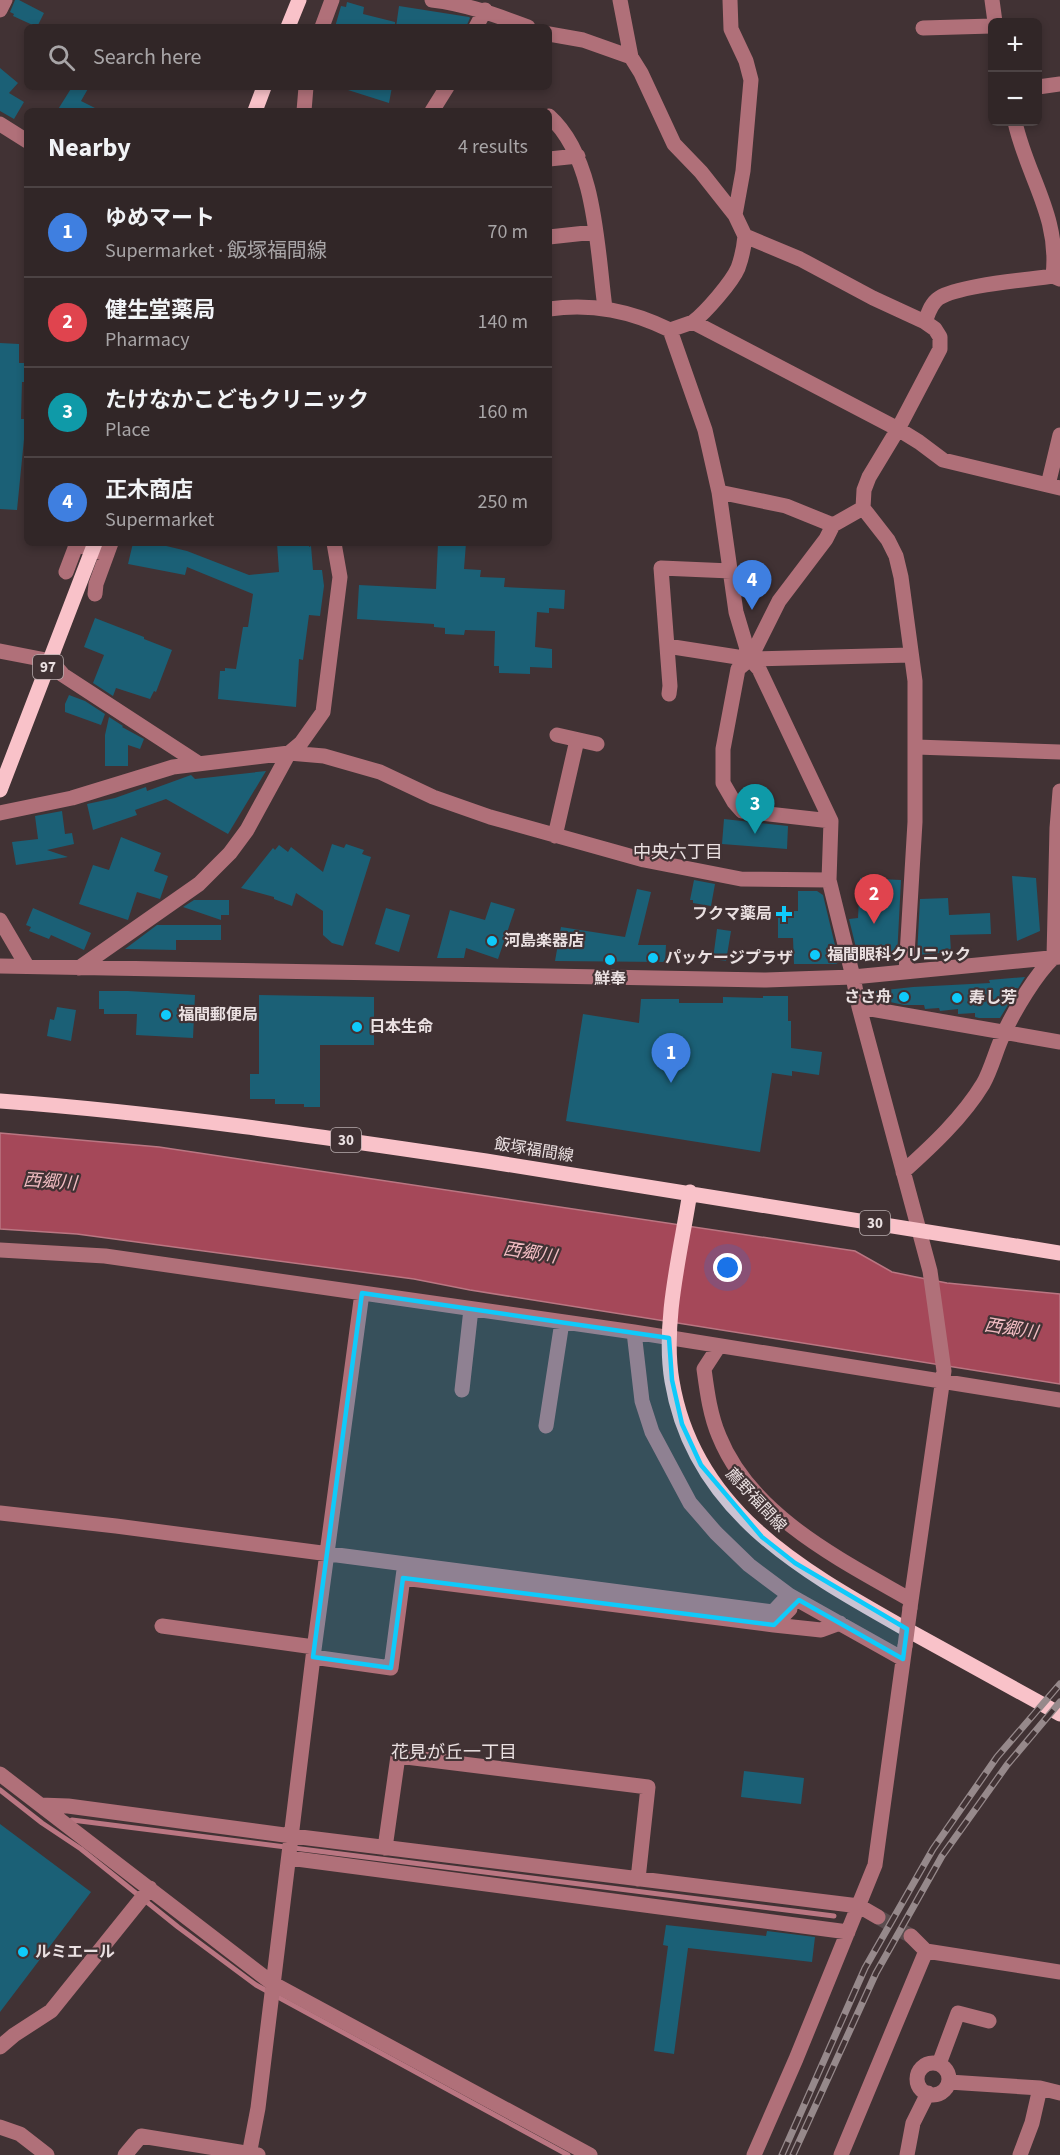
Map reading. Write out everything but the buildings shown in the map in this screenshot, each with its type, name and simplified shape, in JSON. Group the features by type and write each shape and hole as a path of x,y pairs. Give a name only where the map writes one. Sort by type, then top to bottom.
{"main road":[{"path":"289,24 298,0"},
{"path":"256,108 263,90"},
{"name":"97","path":"0,790 94,546"},
{"name":"飯塚福間線","path":"0,1101 66,1106 306,1134 690,1192 1060,1254"},
{"name":"薦野福間線","path":"690,1192 669,1338 672,1380 682,1424 701,1465 731,1505 762,1537 795,1563 848,1596 1060,1714"}],"street":[{"path":"0,10 5,0"},
{"path":"323,24 332,0"},
{"path":"432,0 485,10 520,24"},
{"path":"552,309 605,308 644,318 670,330 693,322 703,315 737,270 743,250 745,236 735,214 701,172 674,144 641,73 631,57 620,0"},
{"path":"730,0 731,29 746,61 751,80 743,171 735,214"},
{"path":"992,0 994,18"},
{"path":"478,24 485,10"},
{"path":"923,28 988,26"},
{"path":"552,35 583,40 631,57"},
{"path":"1042,86 1060,84"},
{"path":"304,108 306,90"},
{"path":"434,108 445,90"},
{"path":"552,119 565,131 585,174 605,308"},
{"path":"0,123 24,139"},
{"path":"925,322 939,298 960,290 1057,277 1057,251 1052,214 1020,143 1016,126"},
{"path":"552,159 578,156"},
{"path":"552,237 595,232"},
{"path":"745,236 800,259 873,298 925,322 935,329 940,337 940,349 898,429 869,477 864,490 863,508 888,540 896,556 915,681 913,873 906,972"},
{"path":"693,322 898,429 943,460 1054,487 1060,435"},
{"path":"670,330 705,430 719,492 736,612 750,659 759,669 831,821 829,880 859,1007 930,1271 944,1376 910,1604 875,1865 754,2155"},
{"path":"719,492 786,506 832,525"},
{"path":"831,821 742,811 723,783 723,749 738,669 750,659 779,601 826,539 832,525 863,508"},
{"path":"66,572 76,546"},
{"path":"93,546 109,549 96,584 95,594"},
{"path":"79,968 199,884 230,853 247,830 289,753 301,743 323,712 340,577 335,546"},
{"path":"669,694 661,568 731,571"},
{"path":"667,646 750,659 911,655"},
{"path":"0,651 51,661 63,675 198,763"},
{"path":"557,735 597,744"},
{"path":"555,836 577,740"},
{"path":"916,747 1060,752"},
{"path":"0,813 72,798 173,767 289,753 324,756 380,772 433,796 490,817 644,860 741,879 829,880"},
{"path":"1057,957 1056,828 1060,791"},
{"path":"0,920 27,966"},
{"path":"0,966 766,980 853,977 1057,957"},
{"path":"903,1172 933,1145 976,1095 1004,1032 1042,969 1057,957"},
{"path":"859,1007 1060,1042"},
{"path":"0,1250 105,1256 719,1346 944,1376 1060,1400"},
{"path":"125,2155 141,2136 252,2155 314,1652 362,1293"},
{"path":"462,1390 471,1309"},
{"path":"546,1426 562,1322"},
{"path":"634,1332 642,1401 652,1432 690,1503 749,1565 794,1597 840,1623 904,1653"},
{"path":"719,1346 704,1369 707,1396 719,1437 740,1474 773,1510 805,1538 910,1604"},
{"path":"0,1513 328,1554 404,1571 774,1625 820,1630 840,1623"},
{"path":"404,1571 773,1612 794,1597"},
{"path":"162,1626 314,1652 391,1668 404,1571"},
{"path":"774,1625 794,1597"},
{"path":"385,1848 398,1756 458,1763 648,1787 638,1879"},
{"path":"0,1774 272,1983 590,2155"},
{"path":"40,1805 68,1806 385,1848 859,1906 878,1917"},
{"path":"289,1858 848,1932"},
{"path":"0,2047 51,2011 150,1888"},
{"path":"911,1936 926,1951 1060,1972"},
{"path":"841,2155 926,1951"},
{"path":"939,2064 958,2013 989,2020"},
{"path":"928,2064 939,2064 948,2073 949,2082 943,2091 933,2095 919,2086 918,2076 928,2064"},
{"path":"949,2082 1040,2088 1060,2093"},
{"path":"1020,2155 1032,2123 1040,2088"},
{"path":"907,2155 913,2123 928,2093"},
{"path":"0,2127 20,2134 47,2155"}],"highlighted area":[{"path":"362,1293 669,1338 672,1380 682,1424 701,1465 762,1537 795,1563 907,1629 903,1659 799,1600 774,1625 403,1578 391,1668 313,1657"}],"water":[{"name":"西郷川","path":"0,1133 159,1147 855,1251 892,1272 947,1283 1060,1294 1060,1384 470,1290 414,1279 77,1234 0,1229"}],"waterway":[{"path":"0,1790 42,1823 81,1849 178,1927 256,1985 568,2155"},
{"path":"72,1820 834,1916"}],"tunnel":[{"path":"878,1917 911,1936"}],"railway":[{"path":"782,2155 865,1968 933,1849 997,1757 1060,1684"},
{"path":"793,2155 876,1973 942,1856 1007,1765 1060,1702"}],"place":[{"name":"正木商店","path":"752,610"},
{"name":"たけなかこどもクリニック","path":"755,834"},
{"name":"フクマ薬局","path":"784,914"},
{"name":"健生堂薬局","path":"874,924"},
{"name":"河島楽器店","path":"492,941"},
{"name":"福間眼科クリニック","path":"815,955"},
{"name":"パッケージプラザ","path":"653,958"},
{"name":"鮮奉","path":"610,960"},
{"name":"ささ舟","path":"904,997"},
{"name":"寿し芳","path":"957,998"},
{"name":"福間郵便局","path":"166,1015"},
{"name":"日本生命","path":"357,1027"},
{"name":"ゆめマート","path":"671,1083"},
{"name":"ルミエール","path":"23,1952"}],"district":[{"name":"中央六丁目","path":"678,852"},
{"name":"花見が丘一丁目","path":"454,1752"}]}
